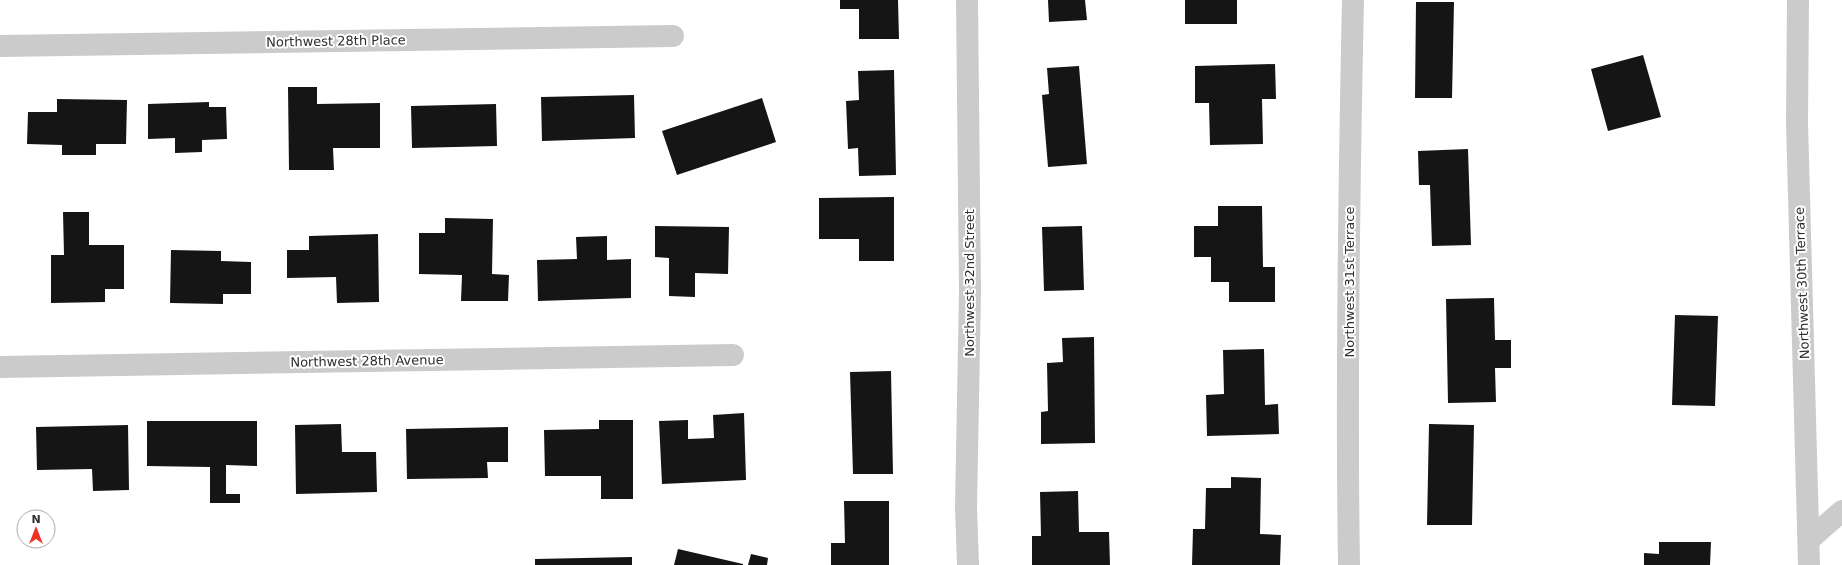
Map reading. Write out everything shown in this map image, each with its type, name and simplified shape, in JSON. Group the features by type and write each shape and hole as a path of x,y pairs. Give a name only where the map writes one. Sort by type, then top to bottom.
{"street":[{"name":"Northwest 32nd Street","path":"967,0 970,291 966,507 968,565"},
{"name":"Northwest 31st Terrace","path":"1349,565 1348,369 1353,0"},
{"name":"Northwest 30th Terrace","path":"1798,0 1797,122 1810,565"},
{"name":"Northwest 28th Place","path":"0,46 673,36"},
{"name":"Northwest 28th Avenue","path":"0,367 733,355"},
{"path":"1810,539 1842,511"}],"building":[{"path":"840,0 898,0 899,39 859,39 859,9 840,9"},
{"path":"1048,0 1085,0 1087,20 1049,22"},
{"path":"1185,0 1237,0 1237,24 1185,24"},
{"path":"1416,2 1454,2 1452,98 1415,98"},
{"path":"1643,55 1661,117 1608,131 1591,69"},
{"path":"1275,64 1276,99 1262,99 1263,144 1210,145 1209,103 1195,103 1195,66"},
{"path":"1079,66 1087,164 1048,167 1042,95 1049,94 1047,68"},
{"path":"894,70 896,175 859,176 858,148 848,149 846,101 859,100 858,71"},
{"path":"288,87 317,87 317,104 380,103 380,148 333,148 334,170 289,170"},
{"path":"634,95 635,138 542,141 541,97"},
{"path":"762,98 776,142 677,175 662,131"},
{"path":"57,99 127,100 126,144 96,144 96,155 62,155 62,145 27,144 28,112 57,112"},
{"path":"209,102 209,107 226,107 227,139 202,140 202,152 175,153 175,138 148,139 148,104"},
{"path":"496,104 497,146 412,148 411,106"},
{"path":"1468,149 1471,245 1432,246 1430,185 1419,185 1418,151"},
{"path":"894,197 894,261 859,261 859,239 819,239 819,198"},
{"path":"1218,206 1262,206 1263,267 1275,267 1275,302 1229,302 1229,282 1211,282 1211,257 1194,257 1194,226 1218,226"},
{"path":"63,212 89,212 89,245 124,245 124,289 105,289 105,302 51,303 51,255 64,255"},
{"path":"445,218 493,219 492,274 509,275 508,301 461,301 462,275 419,274 419,233 445,233"},
{"path":"655,226 729,227 728,274 695,273 695,297 669,296 669,258 655,257"},
{"path":"1082,226 1084,290 1044,291 1042,227"},
{"path":"378,234 379,302 337,303 336,277 287,278 287,250 309,250 309,236"},
{"path":"607,236 607,260 631,259 631,298 538,301 537,260 577,259 576,237"},
{"path":"171,250 221,251 221,261 251,262 251,294 223,294 223,304 170,303"},
{"path":"1494,298 1495,340 1511,340 1511,368 1495,368 1496,402 1448,403 1446,299"},
{"path":"1675,315 1718,316 1715,406 1672,405"},
{"path":"1094,337 1095,443 1041,444 1041,412 1048,411 1047,363 1063,362 1062,338"},
{"path":"1264,349 1265,405 1278,404 1279,434 1207,436 1206,395 1224,394 1223,350"},
{"path":"891,371 893,474 853,474 850,372"},
{"path":"744,413 746,480 662,484 659,421 688,420 688,439 714,438 713,415"},
{"path":"599,420 633,420 633,499 601,499 601,476 545,476 544,430 599,429"},
{"path":"147,421 257,421 257,466 226,465 226,494 240,494 240,503 210,503 210,467 147,466"},
{"path":"341,424 342,452 376,452 377,492 296,494 295,425"},
{"path":"1429,424 1474,425 1472,525 1427,525"},
{"path":"128,425 129,490 93,491 92,469 37,470 36,427"},
{"path":"508,427 508,462 487,462 488,478 407,479 406,429"},
{"path":"1231,477 1261,478 1260,534 1281,535 1280,565 1192,565 1193,529 1205,529 1206,488 1231,488"},
{"path":"1078,491 1079,532 1109,532 1110,565 1032,565 1032,536 1041,536 1040,492"},
{"path":"844,501 889,501 889,565 831,565 831,543 845,543"},
{"path":"1659,542 1711,542 1710,565 1644,565 1644,553 1659,554"},
{"path":"678,549 743,564 743,565 674,565"},
{"path":"751,554 768,558 767,565 748,565"},
{"path":"632,557 632,565 535,565 535,559"}]}
